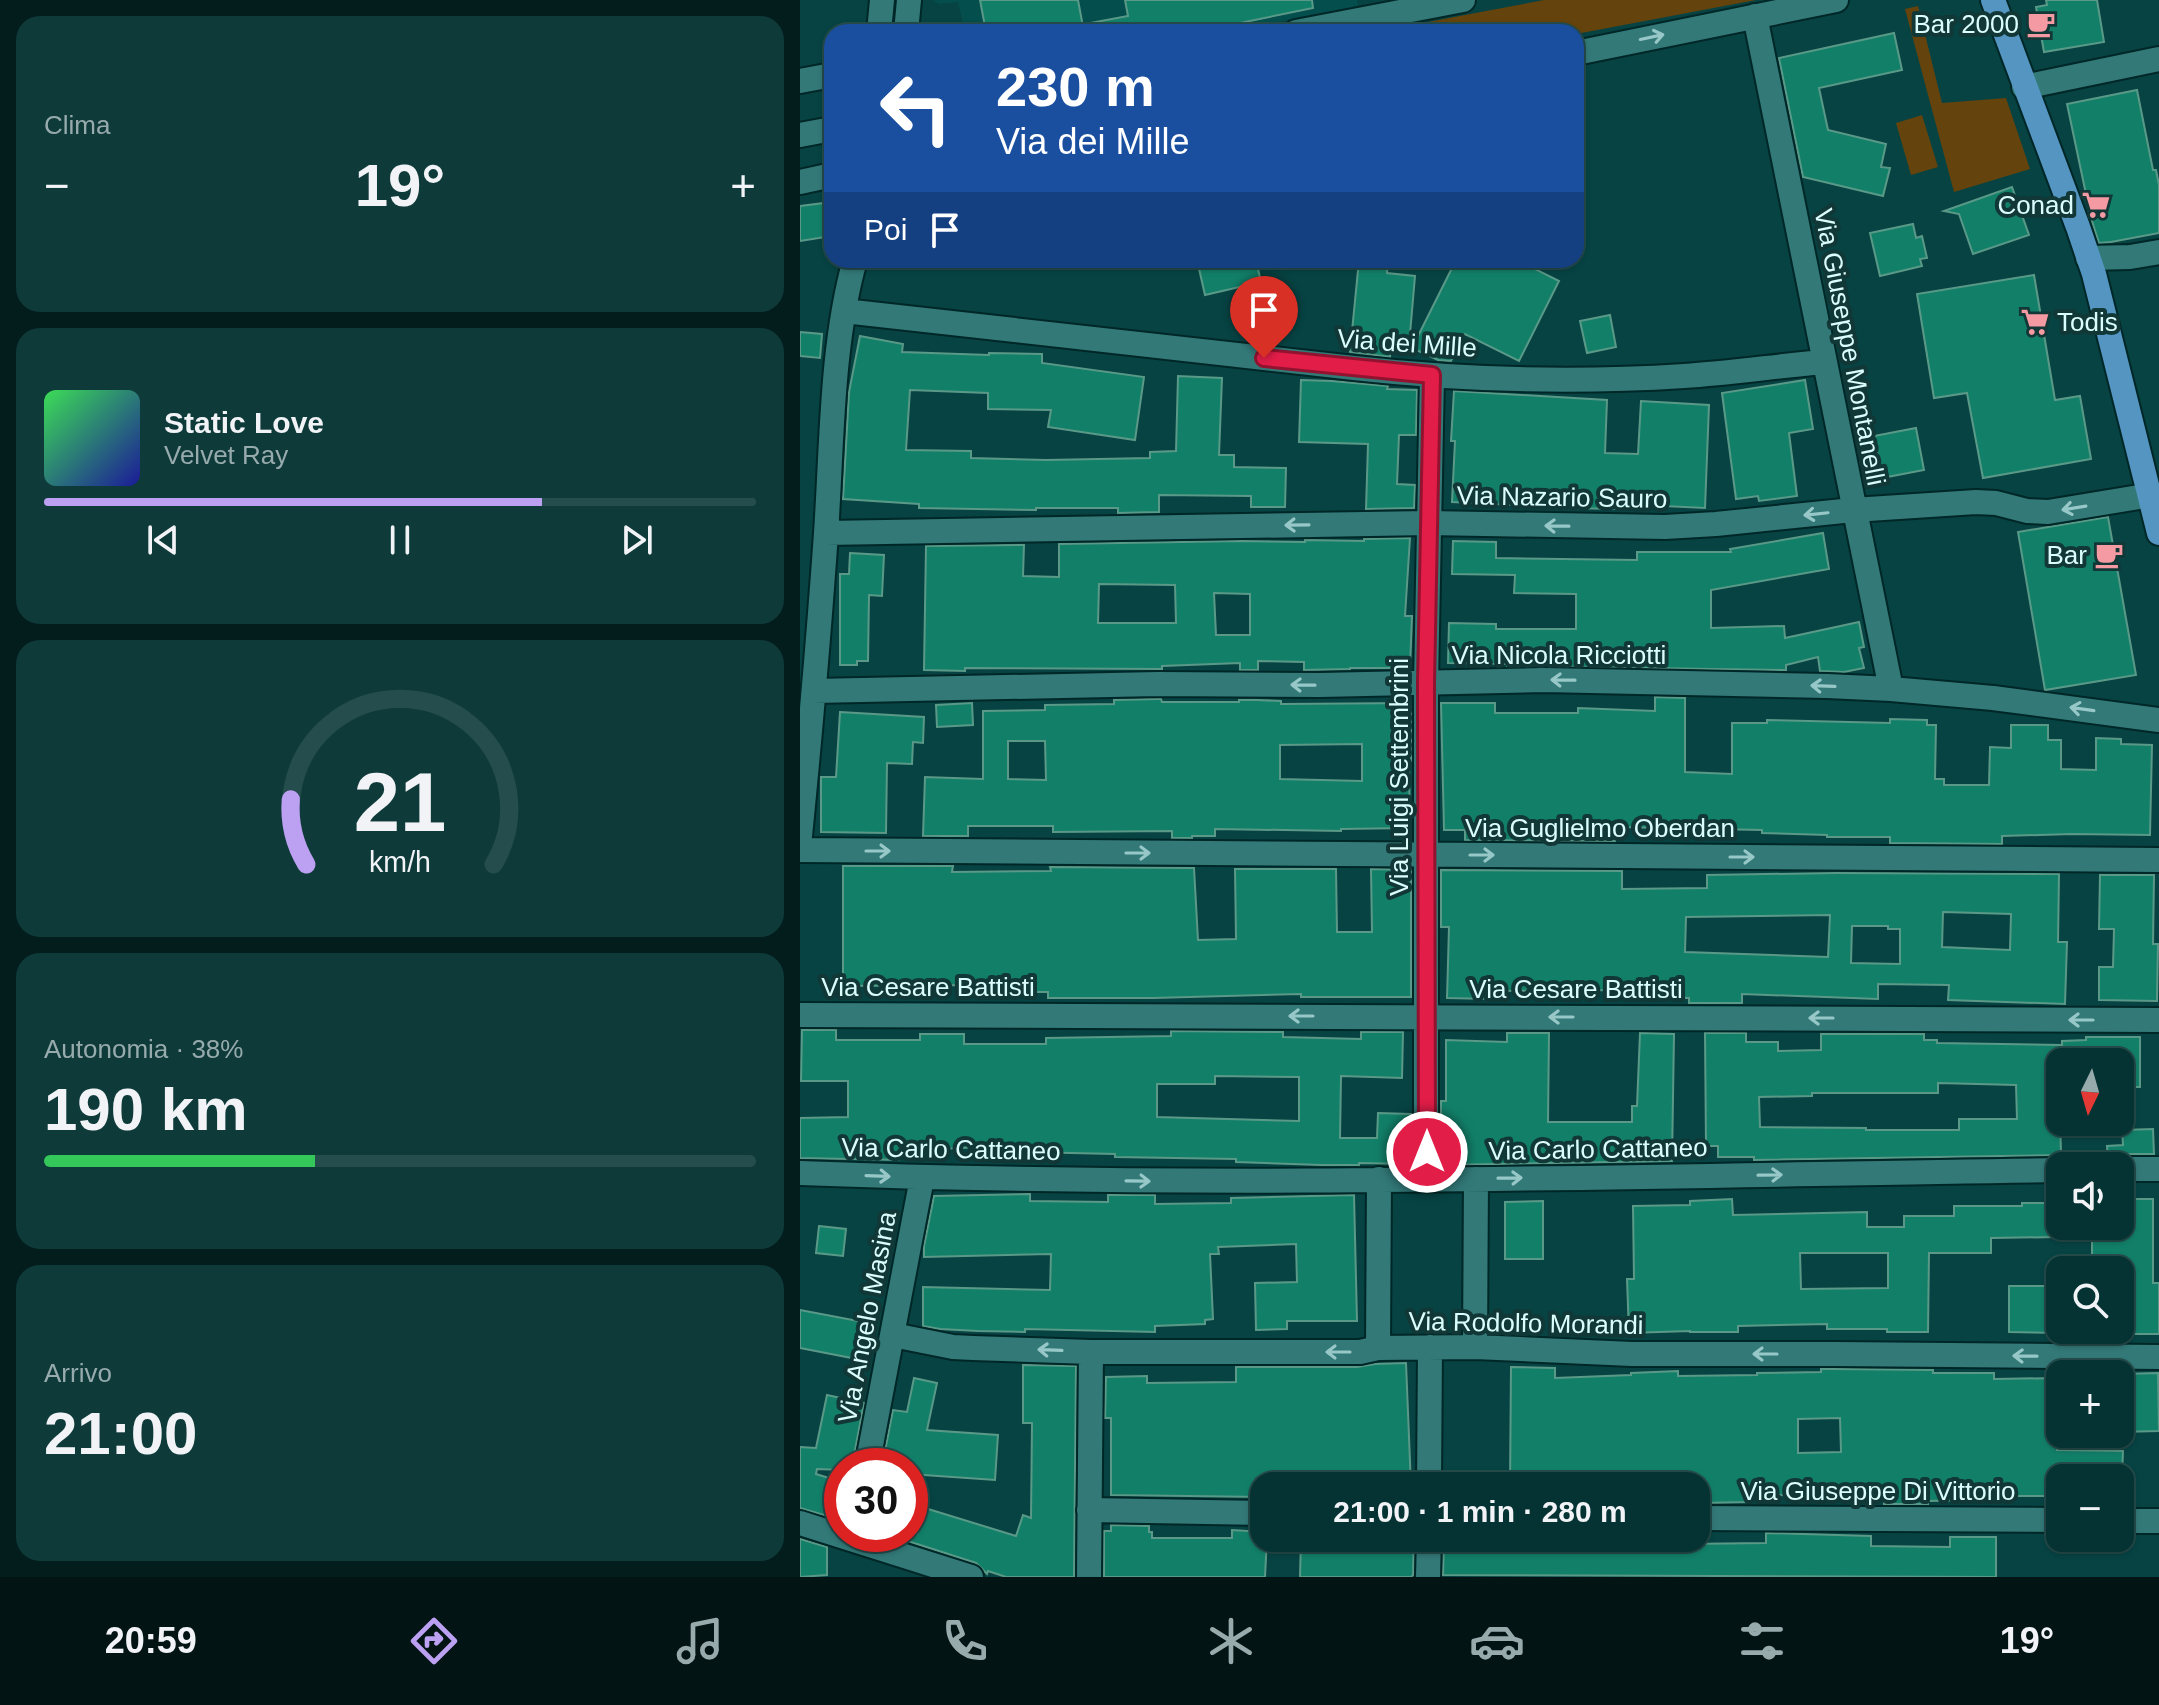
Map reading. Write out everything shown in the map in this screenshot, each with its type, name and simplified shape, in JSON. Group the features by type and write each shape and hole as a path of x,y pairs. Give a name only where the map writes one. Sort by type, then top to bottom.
{"main road":[{"path":"1993,0 2088,258 2159,533"}],"street":[{"path":"880,24 882,0"},
{"path":"907,24 909,0"},
{"path":"1364,24 1463,0"},
{"path":"1584,51 1830,1"},
{"name":"Via Giuseppe Montanelli","path":"1755,16 1891,689"},
{"path":"2024,87 2159,59"},
{"path":"800,81 824,76"},
{"path":"800,135 824,130"},
{"path":"800,182 824,177"},
{"path":"2088,258 2130,257 2159,252"},
{"path":"800,836 814,691 834,402 844,311 856,268"},
{"name":"Via dei Mille","path":"844,311 1432,375 1642,378 1824,362"},
{"name":"Via Luigi Settembrini","path":"1426,1179 1426,683 1432,375"},
{"name":"Via Nazario Sauro","path":"826,533 1428,523 1665,527 1982,502 2048,512 2151,495"},
{"name":"Via Nicola Ricciotti","path":"814,691 1543,680 1891,689 1993,698 2159,720"},
{"name":"Via Guglielmo Oberdan","path":"800,850 2159,860"},
{"name":"Via Cesare Battisti","path":"800,1015 2159,1020"},
{"path":"2134,1169 2159,1169"},
{"name":"Via Carlo Cattaneo","path":"800,1173 1166,1181 2046,1170"},
{"name":"Via Angelo Masina","path":"871,1448 922,1178"},
{"path":"1378,1348 1379,1179"},
{"path":"1475,1347 1476,1179"},
{"name":"Via Rodolfo Morandi","path":"893,1335 953,1347 1091,1352 1360,1352 1378,1348 1475,1347 1632,1354 2159,1357"},
{"path":"1429,1472 1430,1347"},
{"path":"1089,1577 1091,1352"},
{"path":"1089,1510 1250,1513"},
{"name":"Via Giuseppe Di Vittorio","path":"1710,1518 2046,1520"},
{"path":"2134,1521 2159,1521"},
{"path":"800,1523 824,1529"},
{"path":"900,1552 971,1577"},
{"path":"1428,1577 1429,1552"}],"shaded area":[{"path":"933,0 1357,0 1358,6 1269,24 963,24 958,2 939,4"},
{"path":"1544,0 1756,0 1584,32 1584,24 1417,24"},
{"path":"1918,6 1942,103 2006,98 2030,169 1954,192 1905,9"},
{"path":"1922,115 1938,167 1911,175 1896,123"}],"building":[{"path":"980,0 1078,0 1082,24 984,24"},
{"path":"1125,0 1312,0 1313,8 1235,24 1090,24 1128,16"},
{"path":"2046,0 2097,0 2104,42 2044,52 2036,7 2047,5"},
{"path":"1894,33 1902,70 1819,88 1828,130 1886,144 1881,167 1890,168 1883,196 1803,177 1779,58"},
{"path":"2137,90 2153,170 2156,170 2159,185 2159,233 2099,243 2067,104"},
{"path":"2012,187 2029,235 1973,254 1959,214 1944,211"},
{"path":"824,203 824,237 800,241 800,206"},
{"path":"1913,224 1916,238 1922,236 1927,258 1920,259 1922,266 1880,276 1870,233"},
{"path":"1199,268 1258,268 1261,282 1205,295"},
{"path":"1358,268 1387,268 1387,273 1415,276 1409,346 1392,338 1390,357 1350,352"},
{"path":"1452,268 1533,268 1559,281 1519,361 1465,334 1451,361 1438,360 1412,348"},
{"path":"2034,275 2055,400 2080,396 2091,459 1983,478 1967,393 1934,398 1917,294"},
{"path":"1610,315 1616,347 1587,353 1580,321"},
{"path":"800,332 822,334 820,358 800,356"},
{"path":"860,336 903,344 902,352 1042,354 1042,363 1144,377 1135,440 1048,427 1051,410 988,409 988,393 910,390 906,450 971,451 971,458 1150,458 1150,452 1176,451 1178,376 1222,378 1219,455 1234,455 1234,467 1286,468 1285,507 1251,507 1251,496 1159,495 1159,512 1118,513 1118,508 919,508 919,504 843,499 849,392"},
{"path":"1301,380 1417,390 1416,435 1399,435 1397,484 1415,485 1414,508 1366,509 1368,444 1299,442"},
{"path":"1805,380 1813,429 1789,433 1797,496 1759,501 1758,496 1736,499 1722,393"},
{"path":"1454,391 1607,400 1605,453 1638,454 1641,401 1709,405 1705,508 1621,504 1620,509 1514,507 1452,502"},
{"path":"1916,428 1924,470 1882,478 1874,436"},
{"path":"2108,517 2136,675 2045,690 2018,532"},
{"path":"1823,533 1829,569 1711,590 1711,628 1784,626 1785,638 1859,622 1864,647 1859,648 1864,668 1844,672 1820,671 1818,657 1786,665 1786,670 1448,663 1449,623 1496,624 1496,629 1576,629 1576,594 1514,593 1515,575 1452,574 1453,541 1496,542 1496,558 1637,560 1637,552 1731,552 1730,549"},
{"path":"1410,538 1405,616 1412,616 1410,668 1304,670 1304,662 1258,661 1258,670 1240,670 1240,663 1162,666 1162,669 924,670 926,546 1024,545 1023,576 1059,577 1059,544","holes":["1099,584 1175,585 1176,623 1098,623","1214,593 1250,594 1250,635 1216,635"]},
{"path":"850,553 884,555 882,596 869,595 868,661 857,661 857,665 840,665 840,574 849,574"},
{"path":"1655,697 1685,698 1685,772 1732,774 1732,723 1767,723 1767,720 1890,723 1890,719 1927,720 1927,725 1936,725 1935,779 1944,779 1944,785 1989,785 1990,747 2011,748 2011,725 2048,725 2048,740 2061,740 2061,769 2096,770 2096,738 2121,739 2121,744 2152,745 2150,835 2002,836 2002,844 1890,843 1890,837 1616,827 1615,841 1465,840 1465,830 1444,830 1441,703 1495,703 1495,713 1578,713 1578,708 1655,711"},
{"path":"1114,700 1411,703 1410,828 1341,831 1215,829 1215,836 1172,838 1172,831 1053,832 1053,826 968,826 968,836 923,836 925,777 983,779 983,711 1045,710 1045,705 1114,704","holes":["1008,741 1045,741 1046,780 1008,779","1362,744 1362,781 1280,779 1280,745"]},
{"path":"972,703 973,725 937,727 936,705"},
{"path":"840,712 924,717 923,743 913,742 912,764 887,763 886,833 821,832 821,777 836,777"},
{"path":"843,866 953,866 952,872 1051,871 1050,867 1194,868 1198,940 1236,939 1235,869 1336,869 1337,932 1372,932 1371,869 1411,870 1411,997 1301,997 1301,994 1048,998 1048,992 979,992 979,985 843,986"},
{"path":"1441,870 1622,871 1622,889 1707,888 1707,875 2059,874 2058,942 2067,942 2065,1004 1948,1000 1949,985 1878,984 1878,999 1742,994 1742,1003 1689,1003 1689,998 1639,997 1639,990 1489,991 1489,999 1447,998 1449,927 1441,927","holes":["1943,912 2011,914 2010,950 1942,947","1830,915 1828,957 1685,952 1686,917","1852,926 1900,929 1900,964 1851,963"]},
{"path":"2100,875 2154,875 2153,944 2158,944 2157,1001 2099,1000 2099,967 2113,967 2114,929 2099,929"},
{"path":"802,1030 836,1030 836,1040 920,1040 920,1034 964,1034 964,1044 1046,1044 1046,1038 1171,1036 1171,1031 1283,1032 1283,1037 1361,1039 1361,1032 1403,1032 1402,1078 1341,1076 1340,1138 1377,1138 1378,1113 1411,1114 1411,1164 1321,1165 1027,1152 1027,1155 982,1155 982,1147 899,1151 899,1160 800,1158 800,1118 848,1117 848,1081 801,1081","holes":["1215,1076 1299,1077 1299,1121 1157,1117 1157,1084 1215,1084"]},
{"path":"1507,1033 1549,1033 1548,1122 1632,1122 1632,1106 1637,1106 1640,1033 1674,1034 1672,1161 1441,1165 1441,1101 1446,1101 1446,1040 1507,1042"},
{"path":"1705,1033 1746,1033 1746,1042 1778,1042 1778,1051 1821,1050 1821,1034 1924,1034 1924,1040 1937,1040 1937,1043 2062,1045 2062,1041 2086,1040 2086,1037 2140,1037 2140,1087 2134,1087 2134,1048 2046,1048 2046,1136 2061,1136 2061,1152 2046,1152 2046,1155 1754,1160 1754,1157 1718,1157 1718,1146 1706,1146","holes":["1938,1083 2016,1085 2017,1119 1959,1119 1959,1130 1760,1127 1759,1097 1812,1096 1812,1093 1938,1093"]},
{"path":"2153,1129 2154,1154 2107,1152 2107,1146 2123,1145 2122,1136 2134,1136 2134,1130"},
{"path":"1030,1194 1030,1201 1108,1202 1108,1195 1155,1195 1155,1204 1231,1203 1231,1198 1354,1195 1357,1321 1287,1321 1287,1329 1256,1330 1255,1283 1297,1282 1296,1244 1218,1247 1219,1254 1210,1254 1213,1319 1205,1320 1205,1324 1155,1326 1155,1332 978,1331 923,1326 923,1287 1050,1290 1051,1254 924,1257 934,1196"},
{"path":"1732,1199 1733,1215 1867,1212 1867,1227 1904,1227 1904,1216 1954,1216 1954,1206 2046,1203 2046,1237 1991,1238 1991,1253 1929,1253 1928,1332 1827,1329 1827,1324 1738,1326 1738,1332 1629,1333 1627,1279 1634,1279 1633,1206 1690,1205 1690,1201","holes":["1800,1253 1888,1253 1888,1288 1801,1289"]},
{"path":"2134,1199 2153,1199 2153,1283 2159,1283 2159,1334 2134,1334 2134,1256 2092,1255 2092,1240 2134,1240"},
{"path":"1543,1201 1543,1259 1505,1259 1505,1202"},
{"path":"819,1226 846,1229 843,1256 816,1253"},
{"path":"2009,1286 2046,1286 2046,1333 2009,1332"},
{"path":"800,1310 874,1324 867,1361 800,1348"},
{"path":"1406,1363 1410,1472 1250,1472 1250,1497 1111,1495 1111,1418 1105,1418 1106,1377 1147,1376 1147,1383 1236,1382 1236,1367 1357,1367"},
{"path":"1023,1365 1076,1366 1074,1577 1006,1577 988,1571 987,1574 976,1563 928,1548 928,1509 1016,1536 1023,1515 1031,1518 1032,1423 1023,1423"},
{"path":"1511,1367 1555,1368 1555,1378 1678,1371 1678,1376 1757,1375 1835,1369 1933,1370 1933,1373 1994,1373 1994,1379 2046,1378 2046,1448 2123,1451 2123,1464 2046,1464 2046,1496 1982,1496 1982,1500 1884,1504 1884,1493 1749,1496 1749,1502 1710,1503 1710,1472 1510,1472","holes":["1840,1418 1841,1452 1798,1453 1798,1419"]},
{"path":"2158,1373 2159,1431 2134,1432 2134,1374"},
{"path":"914,1378 937,1383 927,1430 998,1435 995,1480 928,1475 928,1448 886,1448 893,1410 907,1412"},
{"path":"827,1395 864,1403 855,1448 824,1448 824,1469 817,1469 816,1474 824,1476 824,1515 800,1508 800,1447 816,1448"},
{"path":"1111,1525 1149,1526 1152,1538 1232,1538 1232,1530 1250,1531 1250,1552 1266,1552 1265,1577 1104,1577 1104,1531 1111,1531"},
{"path":"1766,1533 1871,1536 1871,1546 1950,1547 1950,1537 1996,1537 1996,1577 1443,1575 1444,1552 1710,1552 1710,1544 1766,1543"},
{"path":"800,1539 824,1546 827,1575 800,1577"},
{"path":"1301,1552 1414,1552 1411,1577 1300,1577"}],"place":[{"name":"Bar 2000","path":"2041,24"},
{"name":"Conad","path":"2096,205"},
{"name":"Todis","path":"2035,322"},
{"name":"Bar","path":"2109,555"}],"route":[{"path":"1264,358 1432,375 1426,683 1427,1152"}]}
